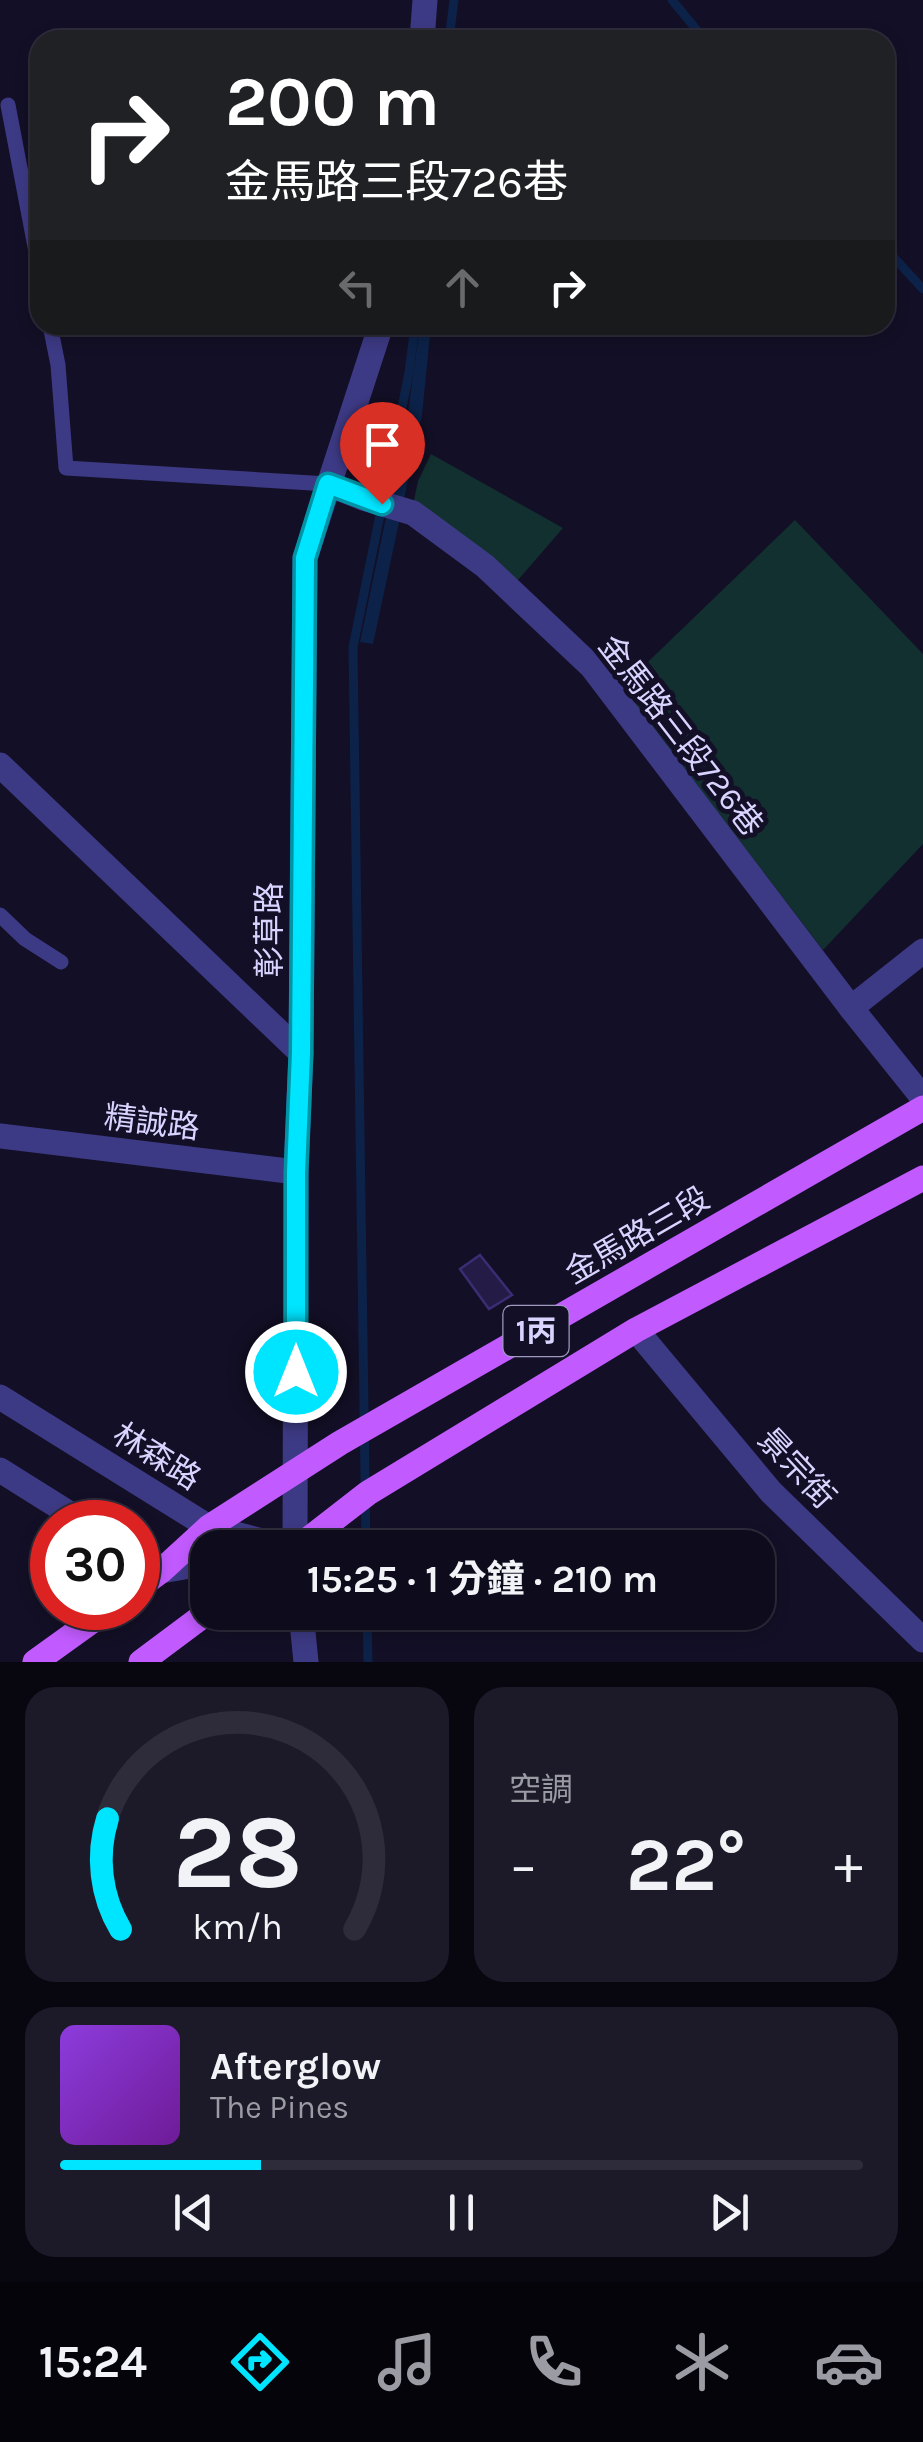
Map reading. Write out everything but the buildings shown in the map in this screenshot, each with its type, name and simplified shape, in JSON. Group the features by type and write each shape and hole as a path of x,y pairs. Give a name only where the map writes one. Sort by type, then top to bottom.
{"main road":[{"name":"金馬路三段","path":"160,1571 209,1527 340,1443 923,1108"},
{"name":"1丙","path":"318,1530 366,1494 636,1330 923,1178"},
{"path":"141,1662 190,1625"},
{"path":"34,1662 79,1630"}],"street":[{"path":"423,30 426,0"},
{"name":"彰草路","path":"294,1530 305,558 378,335"},
{"name":"金馬路三段726巷","path":"328,484 413,513 485,566 592,667 923,1098"},
{"path":"0,765 301,1053"},
{"path":"851,1008 923,951"},
{"name":"精誠路","path":"0,1136 296,1172"},
{"name":"景宗街","path":"636,1330 771,1492 923,1640"},
{"name":"林森路","path":"0,1397 209,1527 221,1530"},
{"path":"0,1470 48,1500"},
{"path":"160,1571 190,1566"},
{"path":"303,1630 306,1662"}],"lane":[{"path":"8,105 30,220"},
{"path":"52,335 66,468 328,484"},
{"path":"0,915 26,939 62,962"}],"green space":[{"path":"431,454 563,528 518,580 413,505 418,481"},
{"path":"795,520 923,654 923,844 823,950 622,687"}],"water":[{"path":"419,335 430,335 422,415 373,644 360,642 408,412"}],"waterway":[{"path":"450,30 454,0"},
{"path":"672,0 697,30"},
{"path":"895,259 923,289"},
{"path":"366,1530 353,647 414,335"},
{"path":"367,1630 368,1662"}],"route":[{"path":"296,1372 305,558 328,484 382,504"}]}
